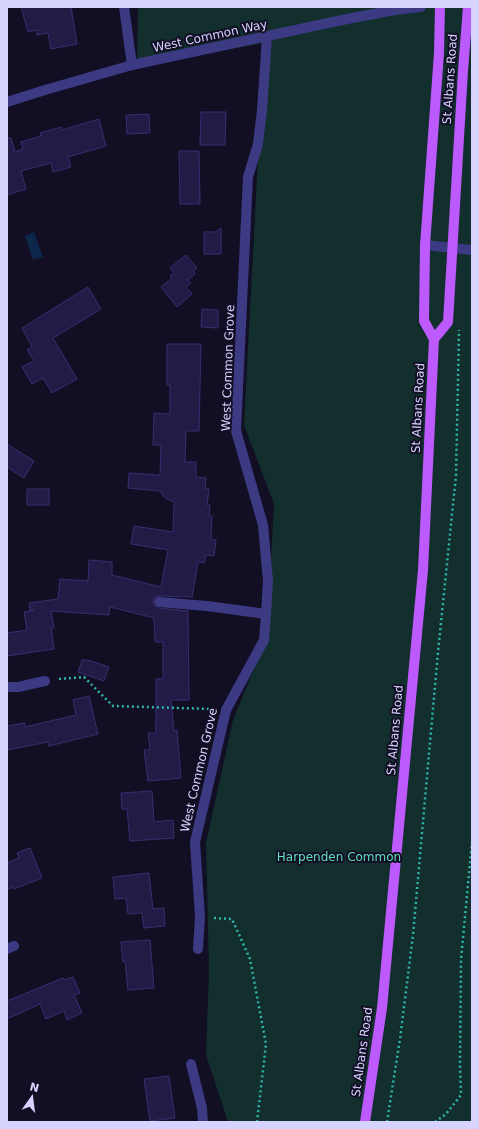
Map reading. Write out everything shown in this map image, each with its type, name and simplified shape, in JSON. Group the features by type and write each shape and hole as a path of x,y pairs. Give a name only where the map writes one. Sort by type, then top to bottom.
{"main road":[{"name":"St Albans Road","path":"365,1122 382,1008 423,570 434,339 424,321 425,245 440,7"},
{"name":"St Albans Road","path":"434,339 448,322 468,7"}],"street":[{"path":"124,7 132,65"},
{"name":"West Common Way","path":"7,102 132,65 347,19 394,10 421,7"},
{"name":"West Common Grove","path":"198,949 200,917 195,842 226,710 264,640 266,614 268,581 263,525 236,431 248,177 258,144 267,37"},
{"path":"425,245 472,250"},
{"path":"158,602 207,606 266,614"},
{"path":"7,687 18,687 45,681"},
{"path":"191,1064 202,1108 203,1122"}],"path":[{"path":"387,1122 400,1039 412,934 456,475 459,329"},
{"path":"45,681 84,676 113,706 226,710"},
{"path":"435,1122 446,1114 461,1094 461,959 472,842"},
{"path":"200,917 232,919 250,959 266,1044 257,1122"}],"green space":[{"name":"Harpenden Common","path":"138,7 472,7 472,1122 228,1122 206,1055 209,970 206,843 233,720 267,637 274,504 244,425 264,43 137,66"}],"water":[{"path":"34,232 43,257 33,260 25,236"}],"building":[{"path":"21,7 71,7 77,44 51,49 48,33 37,35 36,30 28,32"},
{"path":"201,112 226,112 225,145 200,145"},
{"path":"149,114 150,133 127,134 126,115"},
{"path":"99,119 106,146 68,157 71,167 53,172 51,163 21,171 26,189 7,195 7,138 11,138 15,152 23,149 21,142 41,136 40,133 61,127 62,130"},
{"path":"179,151 199,151 200,204 180,204"},
{"path":"221,228 221,254 204,254 204,232 215,232"},
{"path":"186,255 197,268 193,271 195,274 188,280 191,283 186,287 192,294 177,307 161,287 172,278 170,276 174,273 170,268"},
{"path":"88,287 101,309 53,338 77,379 52,393 43,378 32,384 22,367 34,361 27,350 32,347 22,328"},
{"path":"202,309 218,310 218,328 201,327"},
{"path":"167,344 201,344 199,431 186,431 185,462 196,462 196,477 206,478 205,489 209,489 207,505 210,505 209,516 212,516 211,539 216,540 214,556 206,555 204,563 198,562 192,597 159,596 154,598 153,601 153,605 158,608 188,611 189,700 171,700 174,731 177,730 181,778 148,781 144,750 150,750 148,733 156,733 156,679 163,679 163,642 155,642 154,618 110,607 109,615 51,611 54,628 51,628 54,649 7,656 7,633 27,630 24,612 34,610 30,610 29,603 58,599 60,579 88,581 89,560 112,562 112,575 161,587 168,550 131,544 134,526 173,532 174,502 165,498 160,491 128,488 129,473 160,475 161,445 153,445 154,413 170,414 170,385 167,385"},
{"path":"7,444 34,461 24,478 7,467"},
{"path":"27,489 49,489 49,505 27,505"},
{"path":"82,660 88,660 109,667 104,681 78,672"},
{"path":"89,696 98,734 49,746 48,742 7,750 7,726 25,723 25,727 76,715 73,700"},
{"path":"152,791 154,822 173,820 174,838 130,841 127,809 122,809 121,793"},
{"path":"30,848 42,878 14,889 13,887 7,890 7,863 19,858 17,853"},
{"path":"149,873 153,909 164,908 165,926 144,928 142,913 128,914 126,898 115,899 113,877"},
{"path":"150,940 154,988 128,990 125,961 123,962 121,942"},
{"path":"73,977 80,993 74,995 82,1013 67,1020 64,1011 46,1019 40,1004 7,1019 7,1001 63,978 64,980"},
{"path":"169,1076 175,1118 150,1121 144,1079"}]}
